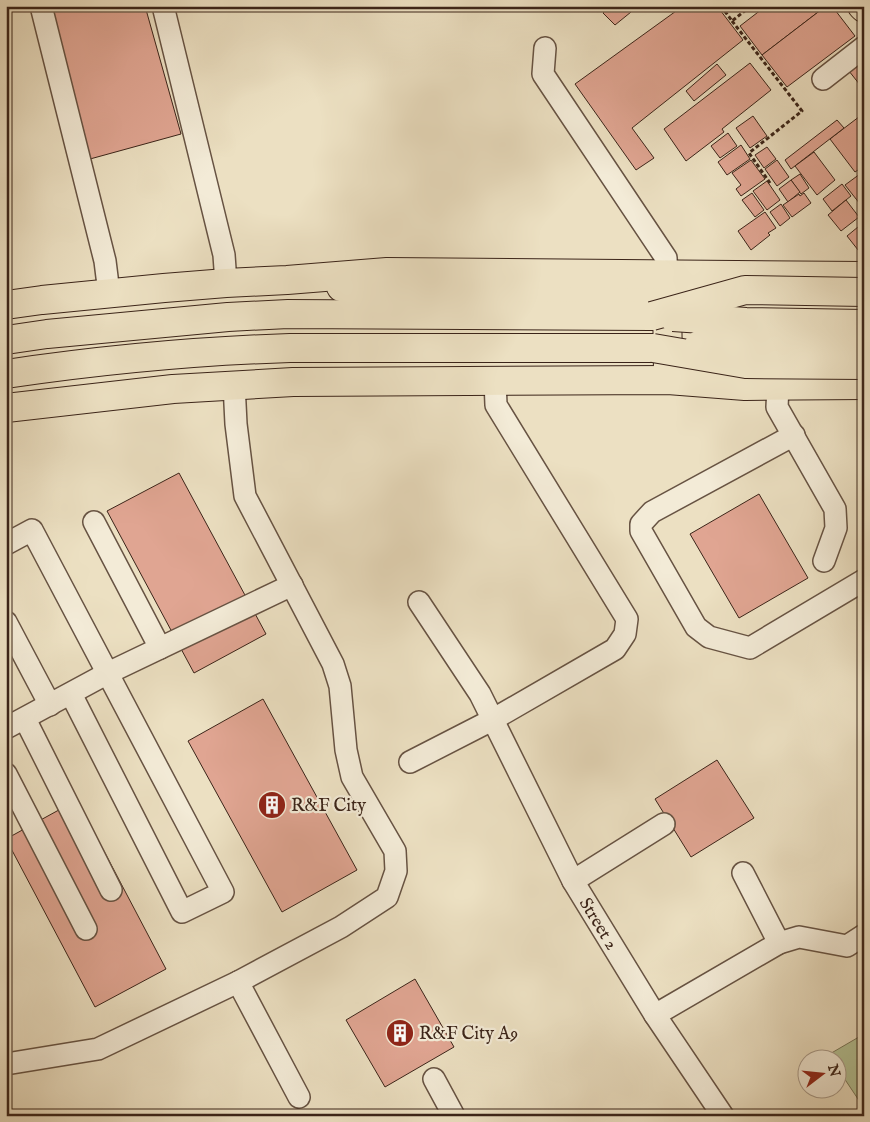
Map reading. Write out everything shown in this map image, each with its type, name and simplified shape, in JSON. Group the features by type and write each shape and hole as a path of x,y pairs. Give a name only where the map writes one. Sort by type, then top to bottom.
{"highway":[{"path":"6,305 226,282 287,280 387,272 662,295 745,306 864,308"},
{"path":"662,295 743,274 864,276"},
{"path":"6,340 183,320 228,317 745,290 864,292"},
{"path":"662,295 746,322 864,324"},
{"path":"662,295 668,380"},
{"path":"6,374 166,355 290,348 653,348 744,343 864,344"},
{"path":"653,348 746,364 864,365"},
{"path":"6,408 172,388 293,382 668,380 745,386 864,385"}],"street":[{"path":"41,6 105,261 109,293"},
{"path":"163,6 224,255 226,282"},
{"path":"823,79 864,47"},
{"path":"545,48 543,74 666,258 662,295"},
{"path":"410,762 492,720 615,649 625,634 627,619 496,406 495,380"},
{"path":"6,1064 98,1049 238,982 341,927 387,897 396,871 395,851 352,777 346,750 340,686 333,664 245,496 236,424 234,384"},
{"path":"778,386 777,408 835,509 836,528 824,561"},
{"path":"794,435 652,512 641,524 641,530 696,627 709,637 750,648 864,580"},
{"path":"94,522 160,648"},
{"path":"6,544 32,530 223,892 182,912 71,694"},
{"path":"112,890 15,723 108,673 292,584"},
{"name":"Street 2","path":"418,602 480,694 573,881 656,1015 723,1116"},
{"path":"6,622 50,705"},
{"path":"6,774 86,930"},
{"path":"573,881 664,824"},
{"path":"743,874 779,943"},
{"path":"656,1015 779,943 799,937 847,946 864,935"},
{"path":"238,982 299,1097"},
{"path":"434,1079 454,1116"}],"path":[{"path":"721,6 802,111 749,152 770,183"},
{"path":"732,21 751,6"}],"green space":[{"path":"864,1034 864,1108 848,1084 848,1050 837,1050"}],"building":[{"path":"47,6 145,6 181,134 90,159"},
{"path":"610,6 616,11 621,6 626,6 631,12 615,25 603,13"},
{"path":"683,6 717,6 743,40 632,128 654,158 636,170 575,84"},
{"path":"766,6 826,6 762,55 740,26"},
{"path":"826,6 832,6 855,36 787,87 762,55"},
{"path":"864,52 864,90 845,66"},
{"path":"750,63 771,90 722,129 724,132 686,161 664,129"},
{"path":"717,64 726,75 694,101 686,91"},
{"path":"864,113 864,166 855,172 830,139"},
{"path":"753,116 767,136 750,148 736,128"},
{"path":"837,120 844,128 791,169 785,160"},
{"path":"728,133 737,146 720,158 711,146"},
{"path":"741,145 750,159 727,175 718,162"},
{"path":"767,147 776,159 764,168 755,155"},
{"path":"814,152 835,180 817,195 795,166"},
{"path":"751,160 765,179 741,196 736,189 741,185 732,173"},
{"path":"777,160 789,177 777,186 765,169"},
{"path":"864,171 864,209 845,185"},
{"path":"800,174 809,188 801,194 791,180"},
{"path":"791,180 800,192 788,202 779,189"},
{"path":"767,181 780,200 767,210 753,191"},
{"path":"842,184 851,196 832,211 823,199"},
{"path":"752,193 764,210 755,217 742,200"},
{"path":"804,193 811,203 792,217 783,205 799,194 800,196"},
{"path":"846,200 859,217 841,231 828,215"},
{"path":"781,204 790,218 780,226 770,212"},
{"path":"765,212 776,228 768,233 770,235 751,250 738,231"},
{"path":"864,222 864,253 862,255 847,236"},
{"path":"179,473 266,634 194,673 107,511"},
{"path":"759,494 808,578 739,618 690,534"},
{"name":"R&F City","path":"263,699 357,870 282,912 188,741"},
{"path":"717,760 754,818 691,857 655,799"},
{"path":"77,800 166,969 95,1007 6,839"},
{"name":"R&F City A9","path":"415,979 454,1047 385,1087 346,1020"}],"place":[{"name":"R&F City","path":"272,805"},
{"name":"R&F City A9","path":"400,1033"}]}
